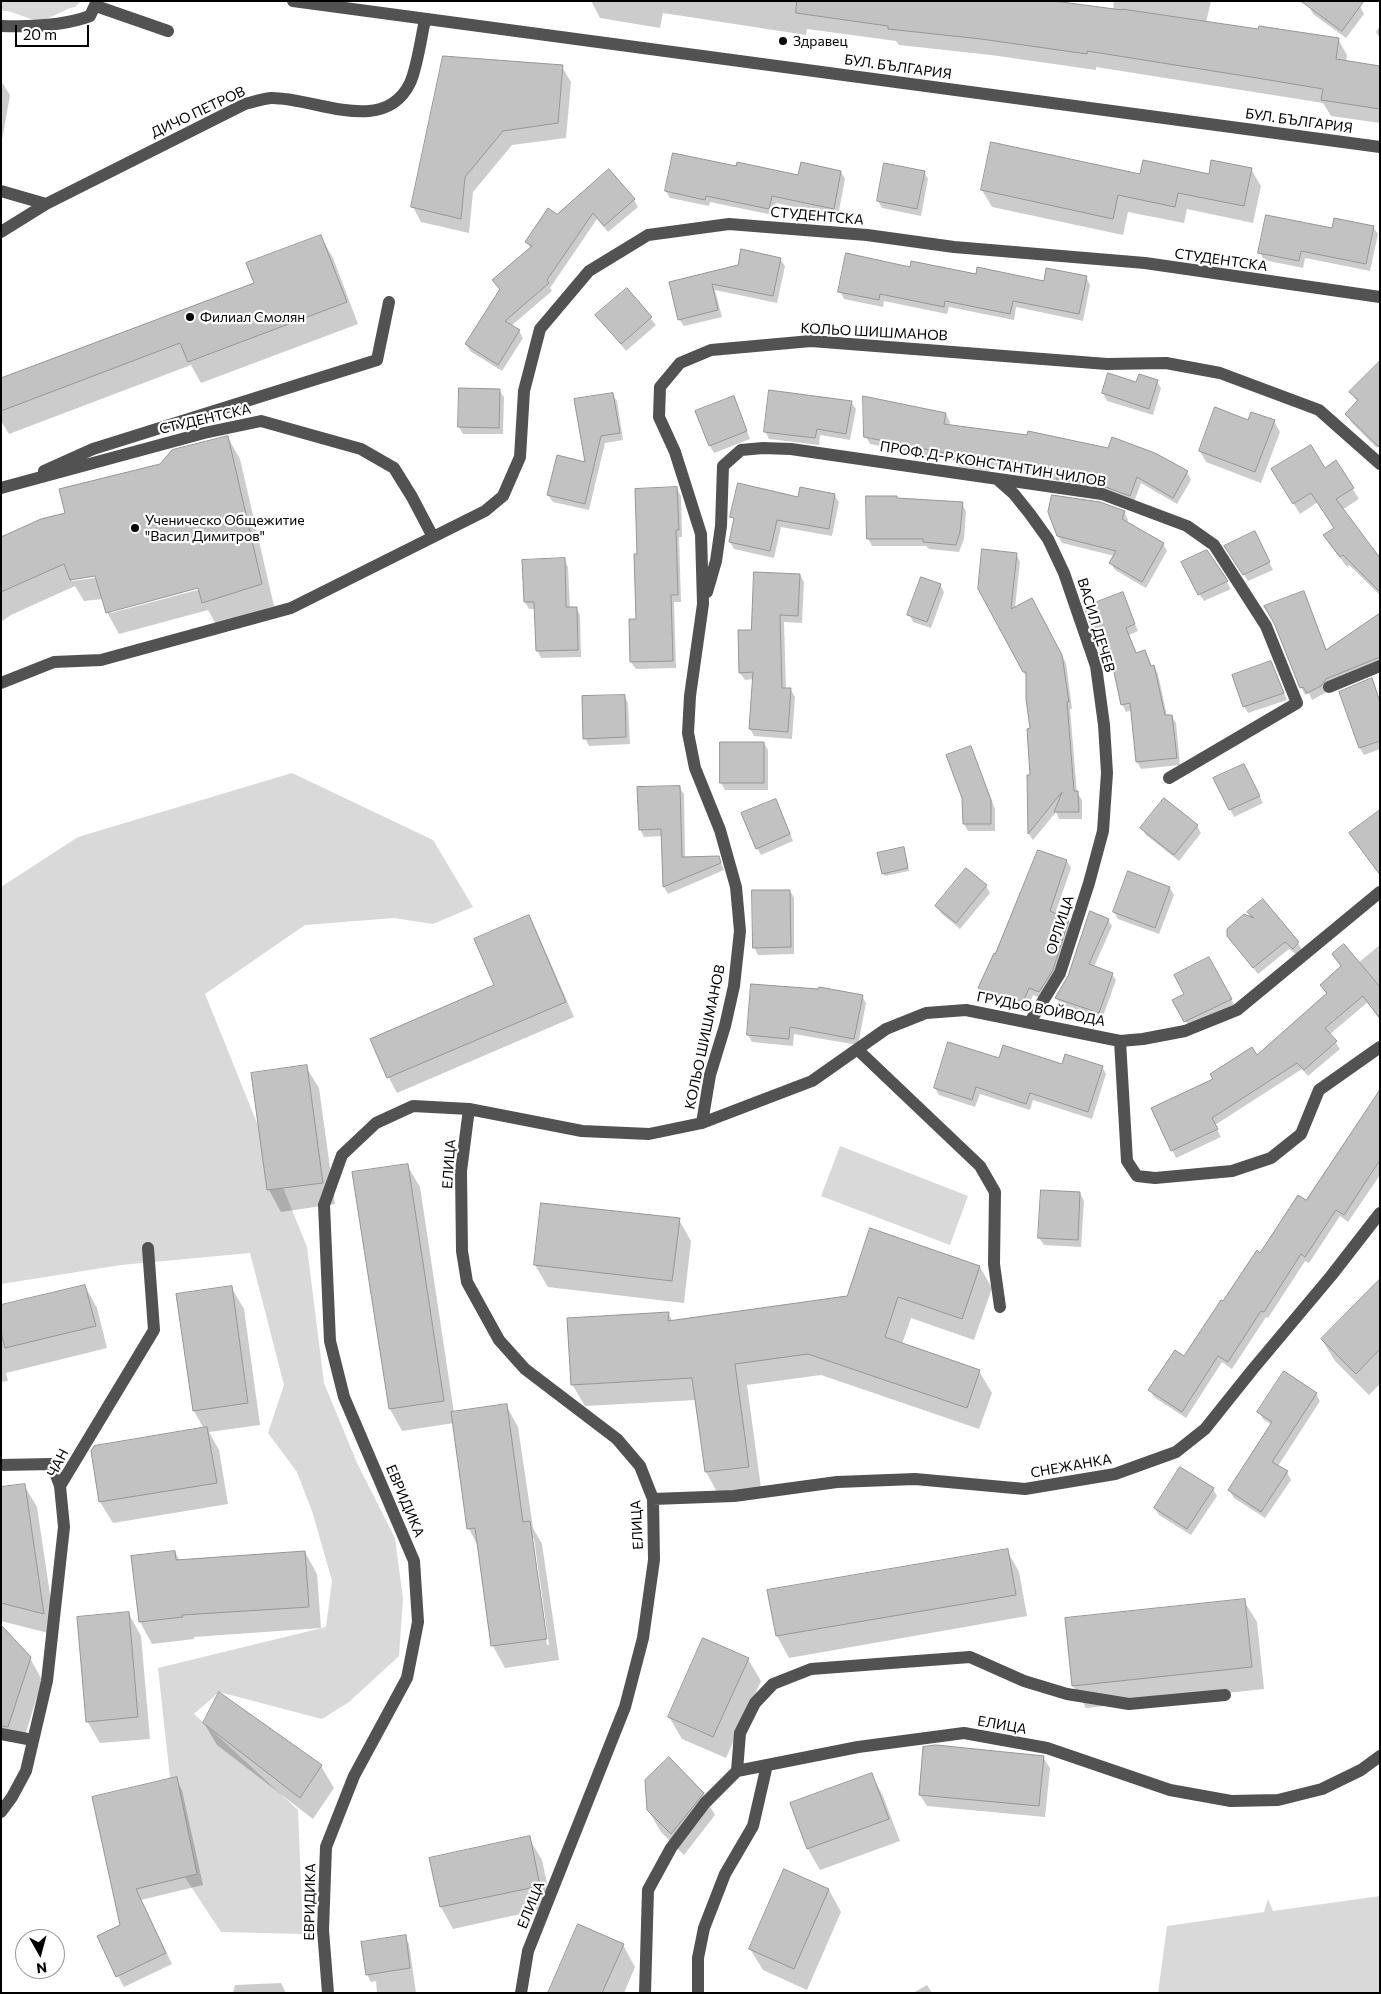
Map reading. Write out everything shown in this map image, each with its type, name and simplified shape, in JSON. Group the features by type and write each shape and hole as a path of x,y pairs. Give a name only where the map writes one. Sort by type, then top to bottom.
{"street":[{"name":"БУЛ. БЪЛГАРИЯ","path":"293,1 1380,147"},
{"path":"1,26 58,23 82,19 90,16 96,4 168,31"},
{"name":"ДИЧО ПЕТРОВ","path":"1,232 46,204 245,104 271,98 356,112 368,112 387,105 404,94 411,81 425,20"},
{"path":"1,191 46,204"},
{"name":"СТУДЕНТСКА","path":"1,683 54,662 101,660 291,608 485,511 503,496 520,458 524,390 540,330 589,271 648,235 729,224 857,234 954,247 1145,264 1380,297"},
{"path":"3,489 93,449 377,360 389,302"},
{"name":"КОЛЬО ШИШМАНОВ","path":"702,1123 710,1075 725,1026 734,986 740,931 736,887 720,830 695,768 688,733 690,696 703,604 701,534 675,452 659,417 660,386 680,363 711,350 810,341 1107,364 1166,363 1220,373 1319,410 1380,464"},
{"name":"СТУДЕНТСКА","path":"3,489 204,433 260,421 361,449 394,468 433,537"},
{"name":"ПРОФ. Д-Р КОНСТАНТИН ЧИЛОВ","path":"703,604 716,561 723,466 742,450 763,448 791,449 1102,494 1186,526 1214,545 1266,626 1297,703 1169,778"},
{"name":"ВАСИЛ ДЕЧЕВ","path":"998,479 1014,494 1048,540 1064,573 1096,666 1104,724 1107,773 1103,831"},
{"path":"1330,687 1380,666"},
{"name":"ОРЛИЦА","path":"1030,1022 1060,973 1089,883 1103,831"},
{"name":"ГРУДЬО ВОЙВОДА","path":"469,1109 582,1131 649,1134 702,1123 812,1081 886,1029 926,1013 966,1010 1120,1041 1143,1039 1185,1031 1237,1010 1380,892"},
{"path":"1120,1041 1127,1162 1137,1176 1155,1178 1232,1171 1271,1158 1301,1134 1319,1090 1380,1047"},
{"path":"858,1050 980,1166 995,1192 994,1264 1000,1307"},
{"name":"ЕВРИДИКА","path":"328,1993 322,1930 326,1847 354,1776 407,1678 418,1622 414,1561 344,1398 330,1341 324,1205 342,1155 376,1123 413,1106 469,1109"},
{"name":"ЕЛИЦА","path":"469,1109 461,1171 462,1251 467,1282 499,1340 525,1370 617,1439 640,1466 653,1499 654,1560 643,1638 625,1707 528,1951 521,1993"},
{"name":"СНЕЖАНКА","path":"653,1499 734,1496 837,1482 916,1479 1025,1489 1115,1474 1176,1452 1205,1429 1331,1276 1380,1213"},
{"name":"ЧАН","path":"1,1812 12,1797 26,1771 48,1681 64,1527 60,1486 154,1330 148,1248"},
{"path":"1,1465 52,1464 60,1486"},
{"path":"645,1993 648,1890 671,1848 705,1803 737,1771 740,1733 755,1703 773,1684 811,1669 970,1657 1024,1681 1067,1694 1129,1704 1225,1695"},
{"path":"1,1734 33,1740"},
{"name":"ЕЛИЦА","path":"737,1771 858,1747 964,1734 1047,1748 1170,1790 1231,1801 1278,1800 1322,1789 1361,1770 1380,1756"},
{"path":"698,1993 698,1958 704,1928 725,1874 753,1826 767,1765"}],"shaded area":[{"path":"1,1 81,1 75,7 40,22 8,11 1,11"},
{"path":"292,773 433,840 473,907 433,924 394,918 305,925 205,994 307,1247 324,1383 357,1463 395,1538 403,1599 399,1656 349,1702 322,1719 219,1692 194,1714 298,1810 303,1934 221,1932 180,1870 158,1668 326,1627 332,1581 313,1514 297,1472 268,1433 284,1385 250,1253 121,1265 1,1284 1,887 78,837"},
{"path":"840,1146 968,1196 950,1245 821,1196"},
{"path":"1380,1896 1380,1993 1158,1993 1167,1926 1264,1912 1268,1899 1273,1911"}],"building":[{"path":"797,1 1054,1 1258,29 1259,26 1339,38 1336,59 1380,66 1380,109 1321,100 1323,89 1251,77 1087,51 1087,54 981,39 888,29 888,26 796,13"},
{"path":"1301,1 1364,1 1342,31"},
{"path":"443,56 563,65 558,123 503,131 465,177 461,219 411,207"},
{"path":"991,142 1140,174 1143,160 1209,174 1211,160 1252,168 1244,206 1178,193 1175,207 1118,195 1113,219 981,190"},
{"path":"673,153 736,166 737,162 798,175 801,162 841,171 834,209 772,196 769,209 706,196 705,200 665,191"},
{"path":"884,163 925,171 917,209 877,201"},
{"path":"609,169 635,199 604,226 593,213 547,280 549,283 505,321 520,330 498,365 465,344 500,289 492,280 532,246 525,242 548,208 557,214"},
{"path":"1266,215 1332,228 1334,218 1374,226 1366,264 1301,251 1299,261 1258,253"},
{"path":"321,235 347,302 188,362 180,343 1,411 1,378 254,283 246,263"},
{"path":"741,249 781,258 773,296 712,284 718,310 678,320 669,282 738,265"},
{"path":"846,253 910,267 911,261 976,274 977,267 1044,281 1046,268 1087,276 1079,314 1013,301 1010,314 945,301 944,307 880,294 879,300 838,292"},
{"path":"627,288 652,317 621,344 595,315"},
{"path":"1380,361 1380,448 1345,414 1358,400 1349,392"},
{"path":"1108,373 1136,382 1139,374 1158,380 1149,409 1102,393"},
{"path":"459,388 500,389 499,428 458,427"},
{"path":"769,390 852,401 846,434 817,429 815,438 764,432"},
{"path":"613,393 620,433 601,436 585,504 547,495 557,455 585,462 574,399"},
{"path":"734,396 747,431 709,446 695,411"},
{"path":"863,396 946,413 944,424 1027,435 1028,431 1108,448 1112,437 1155,453 1188,471 1173,498 1137,477 1130,496 1103,486 1056,479 1057,475 987,460 985,465 954,460 955,455 864,437"},
{"path":"1215,407 1248,420 1251,412 1275,420 1255,472 1199,451"},
{"name":"Ученическо Общежитие \"Васил Димитров\"","path":"228,436 262,584 202,603 198,588 106,613 95,576 70,580 64,564 1,592 1,537 41,519 65,513 59,489 160,464 172,450"},
{"path":"1311,445 1325,468 1336,460 1354,488 1336,499 1380,558 1380,592 1343,555 1340,557 1323,535 1334,528 1311,493 1293,504 1271,469"},
{"path":"738,483 798,497 800,487 835,494 829,529 777,520 770,551 729,542 734,518 730,517"},
{"path":"677,487 679,530 676,530 678,595 671,595 673,661 630,662 629,619 636,619 635,489"},
{"path":"1052,495 1100,502 1125,511 1122,519 1164,543 1142,582 1109,563 1116,551 1057,536 1048,512"},
{"path":"866,496 897,496 897,498 963,502 960,532 956,545 923,542 923,539 867,539"},
{"path":"1255,531 1270,562 1243,575 1224,546"},
{"path":"982,549 1017,553 1011,609 1032,598 1062,655 1069,702 1067,702 1074,791 1078,791 1079,812 1054,812 1062,792 1028,834 1027,775 1030,775 1027,729 1030,728 1026,699 1026,672 1023,672 978,589"},
{"path":"1207,550 1228,581 1198,595 1181,562"},
{"path":"565,558 566,607 577,607 578,650 536,651 534,602 524,602 522,560"},
{"path":"754,572 800,574 798,616 780,615 782,688 791,688 788,732 749,729 753,672 739,673 738,630 751,630"},
{"path":"921,577 941,584 927,622 907,615"},
{"path":"1304,591 1326,650 1380,613 1380,657 1326,679 1321,686 1307,693 1303,687 1300,688 1274,623 1264,606"},
{"path":"1123,592 1135,624 1126,628 1136,653 1145,650 1151,666 1154,665 1165,715 1172,715 1177,758 1136,762 1130,703 1121,705 1109,649 1101,651 1084,607"},
{"path":"1271,661 1284,693 1243,707 1232,675"},
{"path":"1372,678 1380,702 1380,741 1359,748 1339,692"},
{"path":"625,695 626,737 583,739 582,696"},
{"path":"720,742 764,742 764,783 720,783"},
{"path":"971,746 991,800 991,824 963,824 962,798 946,755"},
{"path":"1244,764 1260,796 1229,810 1213,778"},
{"path":"680,786 682,857 719,856 721,863 663,887 661,829 639,830 637,787"},
{"path":"1164,798 1198,825 1174,855 1140,828"},
{"path":"776,799 790,834 756,849 741,813"},
{"path":"1380,810 1380,875 1349,833"},
{"path":"904,847 908,868 882,874 877,853"},
{"path":"1038,850 1067,860 1050,911 1069,919 1053,970 1039,992 1029,988 1021,1007 978,988 995,954"},
{"path":"966,868 987,885 956,923 935,906"},
{"path":"1128,871 1170,887 1155,928 1113,912"},
{"path":"752,890 790,890 791,947 753,948"},
{"path":"1263,899 1299,942 1293,949 1285,942 1253,968 1227,936 1227,929 1244,914 1254,918 1247,912"},
{"path":"1090,911 1109,919 1089,964 1113,973 1099,1013 1055,998 1068,976"},
{"path":"529,915 566,1002 387,1078 370,1039 494,985 474,939"},
{"path":"1344,944 1380,987 1380,1019 1363,996 1325,1028 1337,1041 1304,1070 1297,1063 1212,1118 1218,1129 1171,1151 1151,1108 1213,1079 1210,1074 1252,1047 1257,1055 1327,993 1320,985 1341,966 1332,954"},
{"path":"1209,957 1232,999 1184,1022 1172,1000 1184,994 1174,975"},
{"path":"751,984 818,989 819,987 863,995 854,1039 790,1027 789,1039 747,1035"},
{"path":"948,1042 999,1058 1003,1045 1062,1064 1065,1054 1103,1066 1088,1112 1030,1093 1026,1104 976,1087 972,1100 934,1088"},
{"path":"307,1065 323,1183 267,1190 251,1073"},
{"path":"1380,1090 1380,1160 1344,1215 1336,1210 1305,1257 1301,1254 1264,1312 1261,1311 1228,1362 1218,1356 1182,1412 1148,1390 1175,1350 1184,1356 1257,1250 1260,1253 1298,1195 1306,1200"},
{"path":"408,1164 444,1401 389,1409 352,1172"},
{"path":"1041,1190 1080,1192 1078,1240 1038,1238"},
{"path":"541,1203 680,1218 672,1281 534,1265"},
{"path":"870,1228 980,1266 962,1319 898,1297 885,1337 980,1370 967,1408 808,1354 735,1364 749,1467 705,1472 692,1378 571,1385 567,1318 669,1312 668,1321 847,1296"},
{"path":"1380,1279 1380,1349 1356,1374 1321,1339"},
{"path":"85,1285 96,1326 5,1348 1,1332 1,1305"},
{"path":"232,1286 248,1403 193,1411 176,1294"},
{"path":"1284,1371 1317,1393 1272,1462 1288,1471 1261,1512 1228,1490 1272,1422 1257,1412"},
{"path":"507,1404 523,1522 530,1521 547,1639 491,1646 475,1528 467,1529 451,1412"},
{"path":"207,1427 217,1483 99,1502 91,1451 94,1446"},
{"path":"1180,1467 1214,1488 1187,1529 1154,1508"},
{"path":"25,1484 44,1614 1,1603 1,1487"},
{"path":"1008,1549 1016,1595 776,1636 767,1590"},
{"path":"175,1551 176,1560 305,1551 309,1607 182,1615 183,1617 139,1622 131,1556"},
{"path":"1245,1599 1252,1667 1072,1686 1065,1618"},
{"path":"129,1612 138,1717 86,1722 77,1617"},
{"path":"1,1625 31,1657 8,1727 1,1726"},
{"path":"703,1638 749,1658 713,1737 668,1717"},
{"path":"219,1692 322,1765 300,1798 203,1723"},
{"path":"936,1745 1044,1756 1039,1806 919,1795 923,1747"},
{"path":"669,1757 704,1793 671,1834 647,1810 645,1780"},
{"path":"872,1773 889,1819 807,1849 790,1803"},
{"path":"177,1777 197,1874 136,1889 166,1953 116,1977 97,1936 120,1925 92,1797"},
{"path":"530,1836 540,1886 440,1907 429,1858"},
{"path":"784,1869 829,1889 794,1969 749,1949"},
{"path":"578,1924 624,1944 602,1993 548,1993"},
{"path":"406,1935 410,1968 366,1975 361,1942"}],"place":[{"name":"Здравец","path":"783,41"},
{"name":"Филиал Смолян","path":"190,317"},
{"name":"Ученическо Общежитие \"Васил Димитров\"","path":"135,528"}]}
